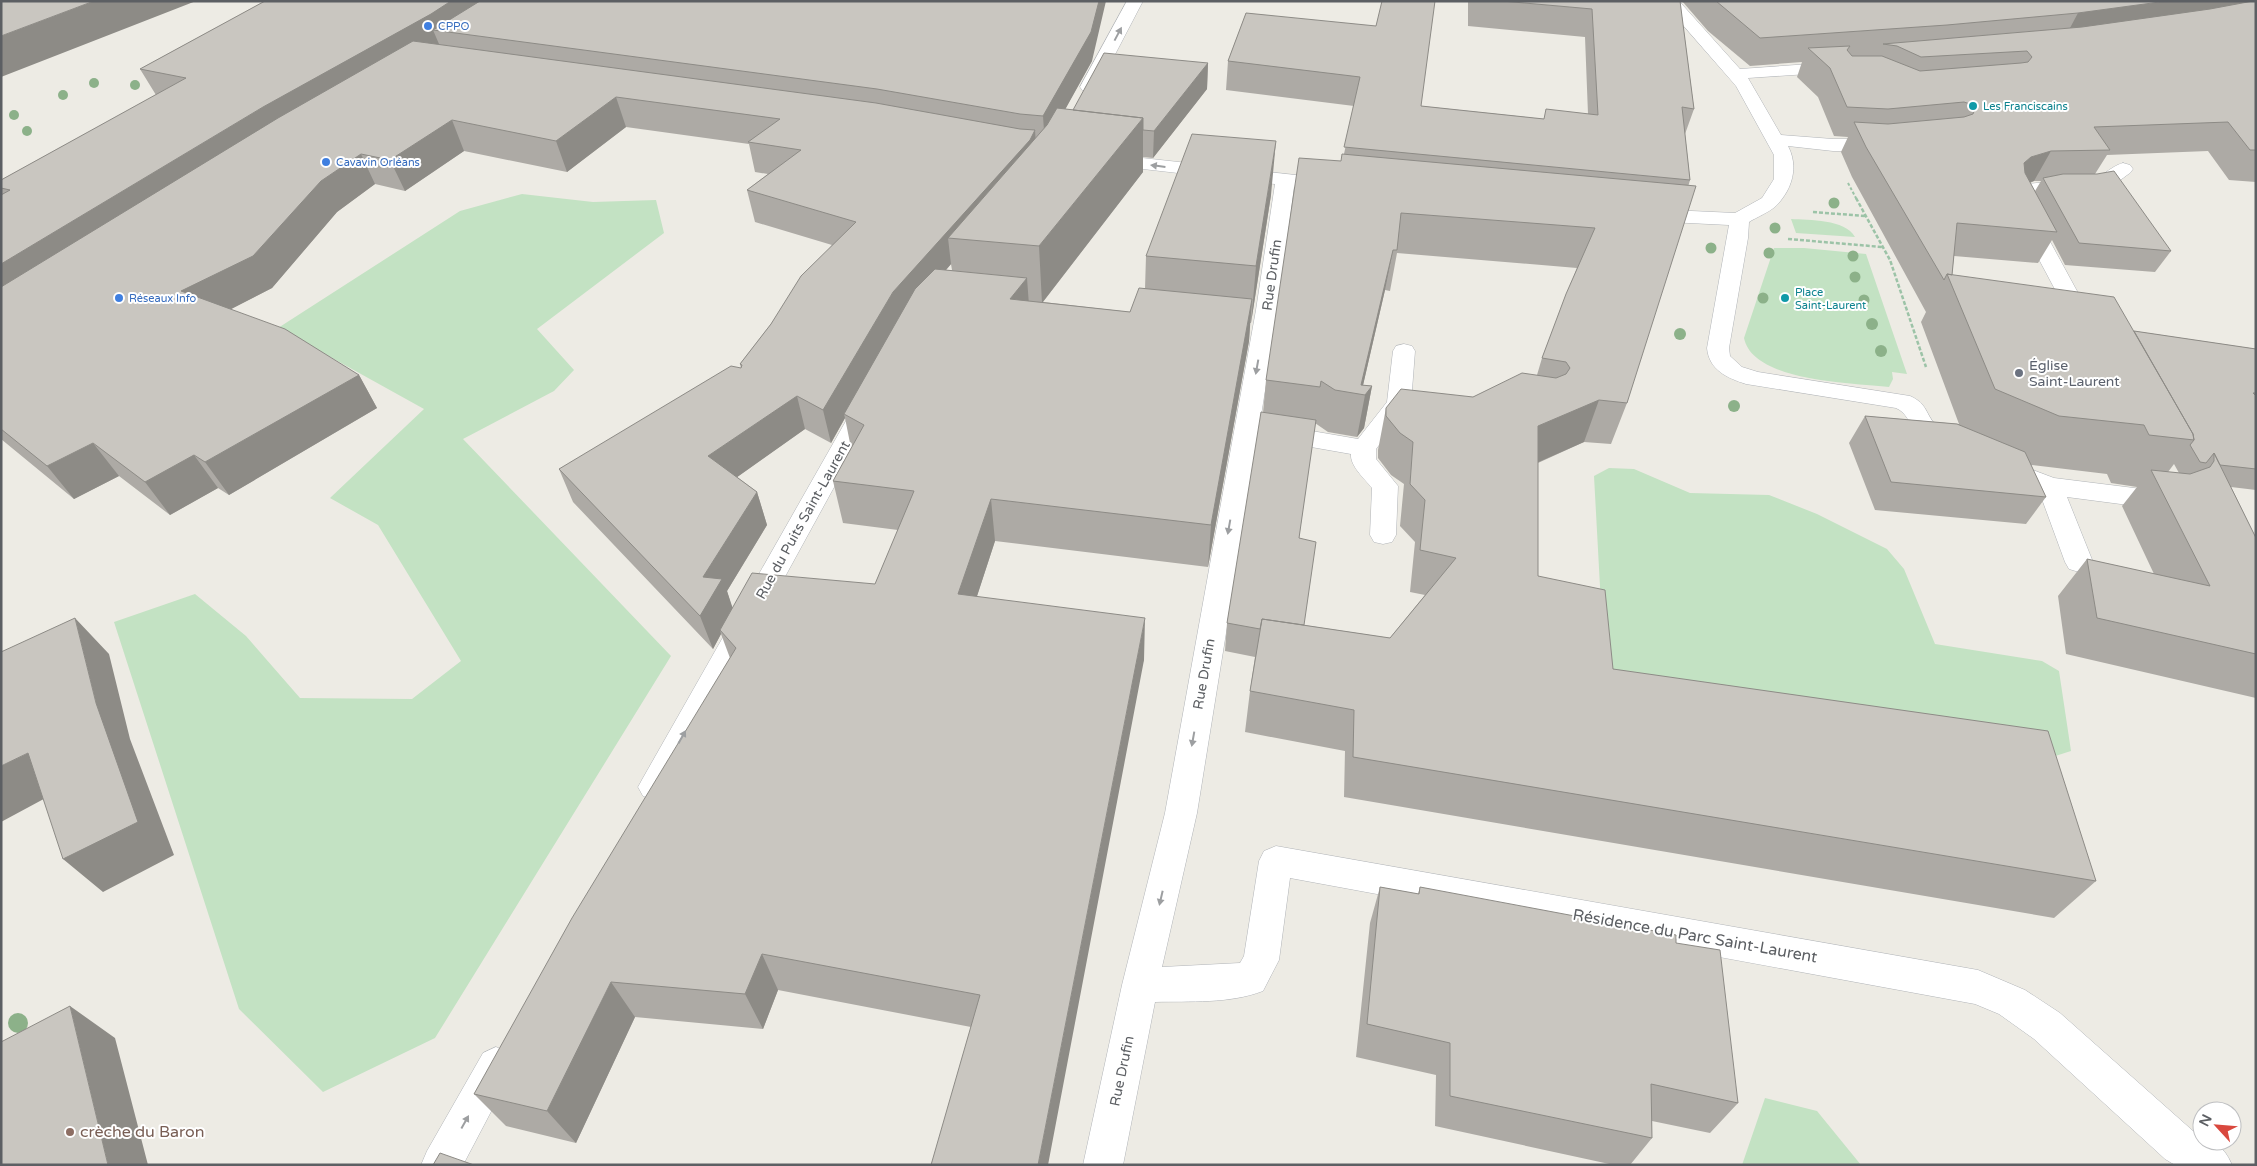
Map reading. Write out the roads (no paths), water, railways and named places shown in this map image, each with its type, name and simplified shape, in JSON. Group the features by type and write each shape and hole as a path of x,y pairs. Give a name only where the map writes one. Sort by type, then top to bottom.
{"street":[{"path":"1080,103 1135,1"},
{"path":"1628,213 1677,218 1739,219 1769,202 1784,180 1783,155 1740,79 1670,1"},
{"path":"1740,79 1794,82 1852,72"},
{"path":"1776,140 1833,145 1874,146 1902,144"},
{"path":"1092,158 1354,187"},
{"path":"2094,342 2018,203 2018,195 2033,189 2050,187 2093,188 2123,169"},
{"name":"Rue Drufin","path":"1102,1165 1140,985 1181,813 1246,430 1251,332 1286,180"},
{"path":"1739,219 1738,238 1718,348 1718,358 1734,372 1754,380 1902,401 1914,406 1925,428 1934,435 1979,457 2050,486 2159,500 2169,496 2169,482 2165,473"},
{"path":"1383,535 1385,486 1363,460 1364,448 1409,404 1404,351"},
{"name":"Rue du Puits Saint-Laurent","path":"643,805 882,378"},
{"path":"1246,430 1294,435 1364,448"},
{"path":"2050,486 2079,562"},
{"name":"Résidence du Parc Saint-Laurent","path":"1140,985 1214,984 1250,979 1261,960 1276,861 1978,987 2012,1002 2047,1026 2179,1146 2212,1165"},
{"path":"440,1165 508,1045"}],"place":[{"name":"CPPO","path":"428,26"},
{"name":"Les Franciscains","path":"1973,106"},
{"name":"Cavavin Orléans","path":"326,162"},
{"name":"Réseaux Info","path":"119,298"},
{"name":"Place Saint-Laurent","path":"1785,298"},
{"name":"Église Saint-Laurent","path":"2019,373"},
{"name":"crèche du Baron","path":"70,1132"}]}
